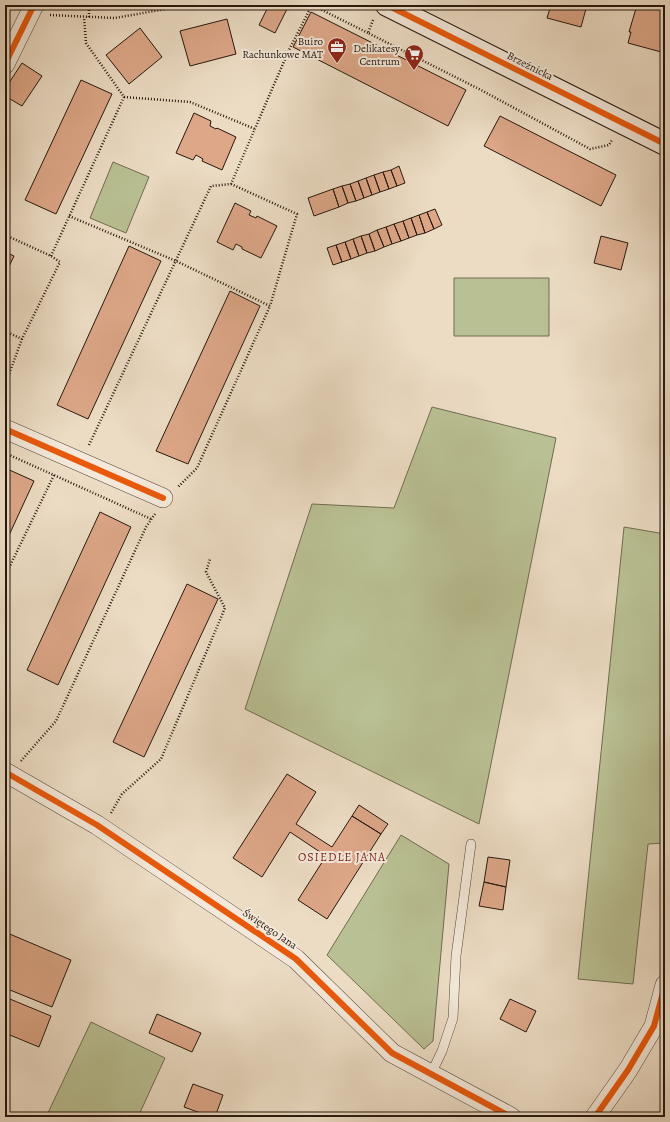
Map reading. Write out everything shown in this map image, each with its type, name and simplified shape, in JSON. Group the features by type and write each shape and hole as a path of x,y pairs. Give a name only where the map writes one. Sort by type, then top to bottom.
{"street":[{"path":"5,64 34,5"},
{"name":"Brzeźnicka","path":"381,9 665,144"},
{"path":"5,429 165,500"},
{"name":"Świętego Jana","path":"7,773 101,829 296,959 392,1053 511,1117"},
{"path":"595,1117 628,1070 654,1026 665,985"}],"lane":[{"path":"431,1074 442,1051 453,1018 456,956 471,844"}],"path":[{"path":"89,5 89,17 115,18 188,5"},
{"path":"231,184 288,50 312,5 481,90 590,149 609,144 615,136"},
{"path":"368,33 381,9"},
{"path":"84,17 86,43 124,97"},
{"path":"124,97 190,102 255,129"},
{"path":"51,256 124,97"},
{"path":"7,773 56,721 146,527 165,500 197,468 270,306 297,214 231,184 211,186 81,462"},
{"path":"69,216 176,261 270,306"},
{"path":"5,234 51,256 60,262 22,339 5,385"},
{"path":"5,332 22,339"},
{"path":"5,453 151,519"},
{"path":"5,576 54,475"},
{"path":"101,829 122,794 161,759 225,608 206,572 210,559"}],"green space":[{"path":"113,162 149,177 126,233 90,218"},
{"path":"454,278 549,278 549,336 454,336"},
{"path":"432,407 556,438 479,824 245,709 312,504 394,508"},
{"path":"624,527 665,534 665,843 648,844 633,984 578,979"},
{"path":"401,835 449,864 433,1041 424,1049 327,955"},
{"path":"91,1022 165,1058 138,1117 46,1117"}],"building":[{"path":"269,5 289,5 275,33 259,25"},
{"path":"551,5 587,5 581,27 547,18"},
{"path":"637,5 649,7 650,5 665,6 665,53 628,43 631,32 629,32"},
{"path":"311,12 466,90 448,126 293,47"},
{"path":"227,19 236,54 190,66 180,31"},
{"path":"140,28 162,57 129,84 106,55"},
{"path":"22,63 42,76 22,106 5,96 5,89"},
{"path":"81,80 112,94 56,214 25,200"},
{"path":"194,113 211,121 210,126 236,137 222,170 202,161 203,159 196,155 193,160 176,153"},
{"path":"500,116 616,175 601,206 484,146"},
{"path":"399,166 405,183 397,186 391,170"},
{"path":"391,170 397,186 389,189 383,172"},
{"path":"383,172 389,189 380,192 374,175"},
{"path":"374,175 380,192 372,195 366,178"},
{"path":"366,178 372,195 364,198 358,181"},
{"path":"358,181 364,198 356,201 350,184"},
{"path":"350,184 356,201 348,203 342,186"},
{"path":"342,186 348,203 339,207 333,189"},
{"path":"333,189 339,207 314,216 308,198"},
{"path":"235,203 251,211 249,215 256,218 257,216 277,226 261,258 242,249 242,247 236,244 233,250 217,242"},
{"path":"435,209 442,225 434,229 427,212"},
{"path":"427,212 434,229 425,233 419,215"},
{"path":"419,215 425,233 417,235 411,218"},
{"path":"411,218 417,235 409,238 403,221"},
{"path":"403,221 409,238 401,241 394,224"},
{"path":"394,224 401,241 392,244 386,227"},
{"path":"386,227 392,244 384,247 377,230"},
{"path":"377,230 384,247 375,251 369,234"},
{"path":"369,234 375,251 367,253 361,236"},
{"path":"361,236 367,253 359,256 353,239"},
{"path":"601,236 628,243 621,270 594,263"},
{"path":"353,239 359,256 351,259 345,242"},
{"path":"345,242 351,259 342,262 336,245"},
{"path":"336,245 342,262 333,265 327,248"},
{"path":"129,246 161,261 88,419 57,405"},
{"path":"5,252 14,256 5,275"},
{"path":"230,291 260,306 188,464 156,451"},
{"path":"5,468 34,481 5,544"},
{"path":"100,512 131,527 58,685 27,670"},
{"path":"187,584 218,599 144,757 113,742"},
{"path":"287,774 316,792 296,824 332,847 352,816 381,834 327,919 298,900 326,856 290,832 262,877 233,858"},
{"path":"359,805 388,824 381,834 352,816"},
{"path":"488,857 510,860 506,887 484,882"},
{"path":"484,882 506,887 503,910 479,906"},
{"path":"5,932 71,960 52,1007 5,988"},
{"path":"5,997 51,1016 39,1047 5,1033"},
{"path":"510,999 536,1011 526,1032 500,1019"},
{"path":"157,1014 201,1033 192,1052 149,1033"},
{"path":"193,1084 223,1095 215,1117 211,1117 184,1107"}],"cycle path":[{"path":"5,64 34,5"},
{"path":"387,5 665,144"},
{"path":"5,429 163,498"},
{"path":"5,772 97,825 296,959 392,1053 511,1117"},
{"path":"595,1117 628,1070 654,1026 665,985"}],"place":[{"name":"Buiro Rachunkowe MAT","path":"337,64"},
{"name":"Delikatesy Centrum","path":"414,71"}],"district":[{"name":"OSIEDLE JANA","path":"342,857"}]}
